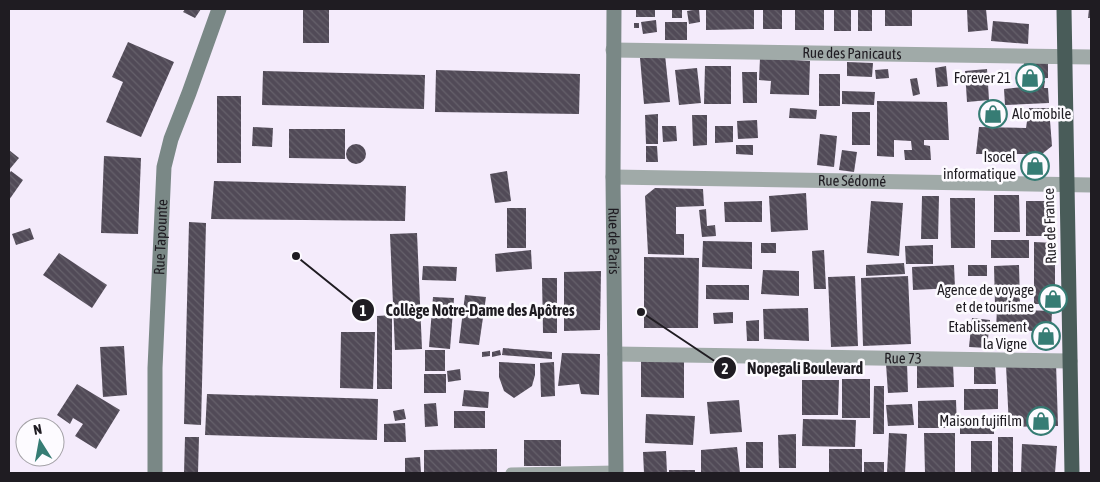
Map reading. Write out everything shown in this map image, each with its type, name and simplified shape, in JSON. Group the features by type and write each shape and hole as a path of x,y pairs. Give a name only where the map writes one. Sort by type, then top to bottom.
{"highway":[{"name":"Rue de France","path":"1064,9 1072,473"}],"street":[{"name":"Rue Tapounte","path":"154,473 155,368 164,167 171,139 219,9"},
{"name":"Rue de Paris","path":"614,9 613,177 616,472"},
{"name":"Rue des Panicauts","path":"613,50 1091,57"},
{"name":"Rue Sédomé","path":"613,177 1091,185"},
{"name":"Rue 73","path":"615,354 1070,361"}],"lane":[{"path":"510,473 616,472"}],"building":[{"path":"185,9 201,9 195,18 183,12"},
{"path":"303,9 329,9 329,43 303,43"},
{"path":"636,9 655,9 655,17 636,17"},
{"path":"672,9 682,9 682,18 672,18"},
{"path":"699,9 700,22 689,24 687,11"},
{"path":"706,9 754,9 754,29 706,30"},
{"path":"763,9 782,9 782,29 763,29"},
{"path":"795,9 824,9 824,30 795,30"},
{"path":"834,9 851,9 851,31 834,31"},
{"path":"858,9 872,9 872,31 858,31"},
{"path":"885,9 912,9 912,26 885,26"},
{"path":"967,9 986,9 988,30 968,32"},
{"path":"1089,9 1091,9 1091,18 1088,18"},
{"path":"656,20 657,32 643,34 641,22"},
{"path":"993,21 1029,24 1028,44 991,41"},
{"path":"665,22 687,22 687,40 665,40"},
{"path":"634,23 639,23 639,28 634,28"},
{"path":"128,42 174,62 141,137 106,122 123,82 112,77"},
{"path":"665,55 670,102 644,104 640,58"},
{"path":"760,58 810,61 809,95 770,94 771,81 759,80"},
{"path":"847,62 873,63 872,77 847,76"},
{"path":"1024,63 1048,63 1048,78 1024,79"},
{"path":"705,66 731,66 731,104 704,104"},
{"path":"946,66 948,86 937,87 935,68"},
{"path":"697,68 701,103 679,105 675,70"},
{"path":"888,69 889,78 876,79 875,70"},
{"path":"987,69 989,100 967,102 965,71"},
{"path":"436,70 580,74 579,114 435,112"},
{"path":"263,71 425,75 424,109 262,105"},
{"path":"742,72 757,72 757,103 743,103"},
{"path":"819,74 840,74 840,106 819,106"},
{"path":"917,78 920,94 913,96 910,79"},
{"path":"1045,81 1044,88 1048,88 1049,103 1005,105 1004,89 1022,87 1023,83"},
{"path":"842,91 875,92 874,105 842,104"},
{"path":"217,96 241,96 241,163 217,163"},
{"path":"877,101 947,102 949,140 924,140 924,145 930,146 931,160 905,160 904,150 912,150 911,141 894,140 894,157 877,156"},
{"path":"790,108 817,110 816,119 789,118"},
{"path":"1029,108 1049,108 1052,146 1042,154 976,154 979,127 1026,128"},
{"path":"852,112 870,112 870,145 852,145"},
{"path":"658,114 658,144 646,144 645,115"},
{"path":"692,115 707,115 707,145 693,146"},
{"path":"757,120 758,138 738,139 737,121"},
{"path":"662,126 676,126 677,141 663,142"},
{"path":"715,126 733,126 733,142 715,143"},
{"path":"253,127 273,128 272,147 252,146"},
{"path":"289,129 345,129 345,159 289,158"},
{"path":"820,134 837,136 834,167 817,165"},
{"path":"356,144 363,147 366,154 363,161 356,164 349,161 346,154 349,147"},
{"path":"736,145 753,145 753,155 736,154"},
{"path":"646,146 657,146 658,162 646,162"},
{"path":"9,150 19,158 9,170"},
{"path":"842,150 857,152 854,172 839,170"},
{"path":"104,156 141,158 138,234 101,233"},
{"path":"11,171 23,180 9,200 9,174"},
{"path":"507,171 511,201 495,203 490,174"},
{"path":"214,181 406,186 405,221 211,219"},
{"path":"655,188 703,189 704,206 676,207 676,234 684,234 684,255 648,254 645,196"},
{"path":"806,193 808,230 771,232 769,196"},
{"path":"994,195 1019,195 1020,232 994,232"},
{"path":"922,196 939,196 938,239 921,239"},
{"path":"950,198 975,198 975,248 951,248"},
{"path":"762,201 762,222 725,222 724,202"},
{"path":"871,201 903,203 899,256 867,253"},
{"path":"1026,201 1051,201 1051,236 1026,236"},
{"path":"507,208 526,208 526,248 507,248"},
{"path":"706,209 707,226 715,225 716,236 702,237 699,210"},
{"path":"189,222 206,223 201,425 184,424"},
{"path":"30,228 34,239 16,245 12,234"},
{"path":"417,233 422,349 395,350 390,234"},
{"path":"991,240 1029,240 1029,258 991,258"},
{"path":"703,241 752,242 752,269 702,267"},
{"path":"1034,242 1055,243 1055,304 1034,304"},
{"path":"761,243 776,243 776,253 761,253"},
{"path":"933,245 933,264 906,264 905,246"},
{"path":"531,250 532,269 496,272 495,254"},
{"path":"824,250 826,289 814,289 812,251"},
{"path":"59,253 107,285 92,308 43,275"},
{"path":"644,257 699,258 698,328 644,328"},
{"path":"904,263 905,274 866,276 866,265"},
{"path":"954,265 955,288 913,290 912,267"},
{"path":"968,265 987,265 987,276 968,276"},
{"path":"1019,265 1020,304 995,305 994,266"},
{"path":"423,266 457,267 456,281 422,280"},
{"path":"763,270 799,271 799,296 761,294"},
{"path":"601,271 600,330 564,331 564,272"},
{"path":"855,276 858,346 831,347 828,277"},
{"path":"908,276 911,344 863,346 861,278"},
{"path":"542,278 557,278 557,333 543,333"},
{"path":"706,285 749,285 749,300 706,299"},
{"path":"465,295 486,297 479,345 459,343"},
{"path":"433,297 454,298 450,349 429,347"},
{"path":"808,308 809,341 764,339 763,309"},
{"path":"997,309 1052,311 1051,332 996,329"},
{"path":"733,312 733,323 714,324 713,313"},
{"path":"392,315 392,389 377,389 377,316"},
{"path":"972,318 990,320 987,348 969,347"},
{"path":"759,320 759,341 747,341 746,321"},
{"path":"341,332 375,332 373,389 340,388"},
{"path":"124,346 127,395 103,397 100,347"},
{"path":"503,348 552,352 552,359 502,355"},
{"path":"425,350 445,350 445,371 425,371"},
{"path":"500,350 501,355 492,357 492,352"},
{"path":"490,351 490,356 482,357 482,352"},
{"path":"562,353 600,354 599,395 581,394 579,384 558,386"},
{"path":"641,358 684,358 684,398 641,397"},
{"path":"499,362 535,364 532,386 514,398 504,391 499,377"},
{"path":"554,362 555,396 541,397 540,363"},
{"path":"907,363 908,392 888,393 886,364"},
{"path":"917,363 953,363 954,387 917,388"},
{"path":"974,363 995,363 996,384 974,384"},
{"path":"1056,363 1058,426 1009,427 1006,365"},
{"path":"460,369 461,380 448,382 447,371"},
{"path":"424,374 446,374 446,393 424,393"},
{"path":"842,379 870,379 870,418 842,418"},
{"path":"802,380 839,380 838,415 802,415"},
{"path":"77,384 120,410 96,449 75,436 83,424 73,418 70,424 65,421 65,417 57,415"},
{"path":"874,386 884,386 884,434 873,434"},
{"path":"964,389 998,389 998,409 964,410"},
{"path":"464,390 489,392 488,408 462,406"},
{"path":"207,394 378,399 377,440 205,435"},
{"path":"739,400 742,432 710,434 707,402"},
{"path":"956,400 957,428 918,428 918,401"},
{"path":"436,403 438,426 425,427 424,404"},
{"path":"912,404 914,425 888,426 886,405"},
{"path":"404,409 406,419 395,421 393,411"},
{"path":"454,411 485,411 485,428 454,428"},
{"path":"646,414 695,416 693,445 645,443"},
{"path":"960,418 994,418 994,434 960,434"},
{"path":"803,419 856,420 855,447 802,446"},
{"path":"405,423 406,442 384,442 384,424"},
{"path":"889,433 907,434 905,473 887,473"},
{"path":"924,433 955,433 955,473 925,473"},
{"path":"796,434 796,468 779,468 778,435"},
{"path":"185,437 199,437 198,473 184,473"},
{"path":"998,437 1013,437 1013,473 998,473"},
{"path":"524,440 561,440 561,466 524,466"},
{"path":"971,441 992,441 992,473 971,473"},
{"path":"746,442 763,442 763,468 746,468"},
{"path":"1022,444 1057,446 1055,473 1021,473"},
{"path":"737,447 740,473 701,473 701,450"},
{"path":"497,449 497,473 424,473 424,450"},
{"path":"829,449 862,449 862,473 829,473"},
{"path":"666,451 667,473 644,473 643,452"},
{"path":"420,457 421,473 405,473 405,458"},
{"path":"864,462 884,462 884,473 864,473"},
{"path":"669,470 695,470 695,473 669,473"}],"place":[{"name":"Forever 21","path":"1030,78"},
{"name":"Alo mobile","path":"993,114"},
{"name":"Isocel informatique","path":"1035,166"},
{"name":"Collège Notre-Dame des Apôtres","path":"296,256"},
{"name":"Agence de voyage et de tourisme","path":"1053,299"},
{"name":"Nopegali Boulevard","path":"641,312"},
{"name":"Etablissement la Vigne","path":"1046,336"},
{"name":"Maison fujifilm","path":"1041,421"}]}
